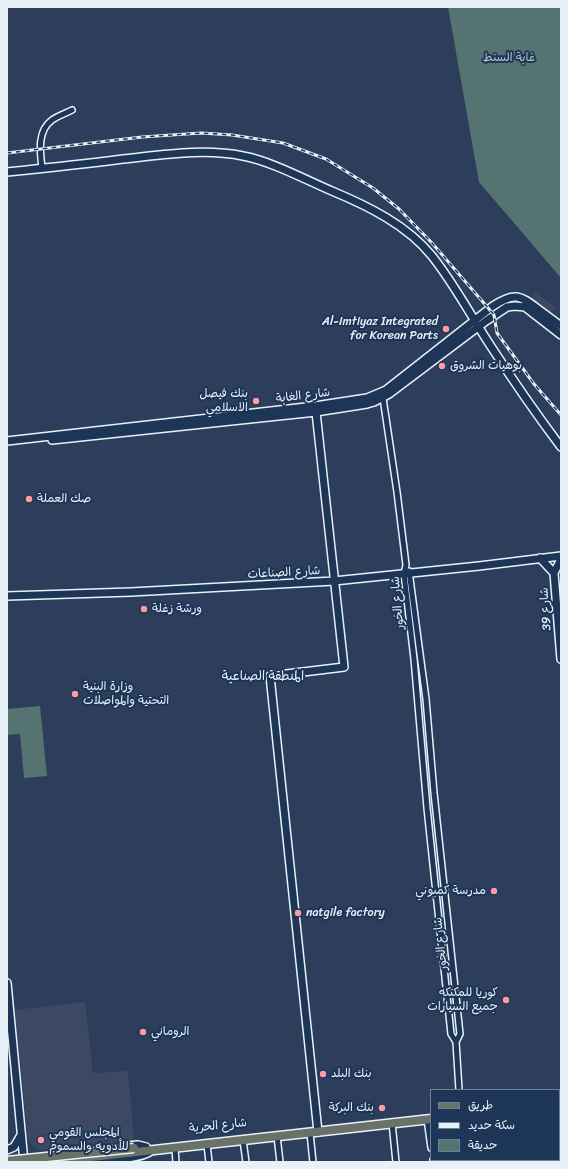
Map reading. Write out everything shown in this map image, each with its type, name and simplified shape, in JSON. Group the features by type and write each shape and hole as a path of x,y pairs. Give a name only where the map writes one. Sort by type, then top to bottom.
{"main road":[{"name":"شارع الحرية","path":"47,1162 140,1153 430,1118"},
{"name":"شارع الحرية","path":"7,1161 140,1153 430,1118"}],"street":[{"path":"42,168 40,147 44,129 53,120 72,110"},
{"path":"7,172 197,152 235,154 265,162 351,199 404,230 432,256 458,293 540,419 561,447"},
{"name":"شارع الغابة","path":"7,445 316,412 367,404 383,398 477,323 499,302 511,297 518,297 526,300 561,326"},
{"name":"شارع الغابة","path":"7,441 315,406 367,398 386,390 477,323 502,309 515,306 525,307 561,335"},
{"name":"شارع الخور","path":"383,398 398,492 406,565 426,699 460,1034 456,1042"},
{"path":"313,1162 316,1131 270,676 344,667 316,412"},
{"name":"شارع الصناعات","path":"7,596 131,592 334,581 561,556"},
{"path":"540,558 554,573"},
{"name":"شارع 39","path":"561,559 554,573 561,659"},
{"name":"شارع الخور","path":"408,574 417,700 428,820 452,1034 456,1042 460,1089"},
{"path":"417,700 426,699"},
{"path":"435,882 444,881"},
{"path":"7,983 21,1135 26,1158"},
{"path":"10,1020 15,1038 26,1158"},
{"path":"392,1123 396,1162"},
{"path":"7,1150 14,1147 21,1135"},
{"path":"277,1136 280,1162"},
{"path":"243,1140 246,1162"},
{"path":"7,1157 26,1158 138,1145 140,1153 104,1161 80,1162"},
{"path":"207,1145 209,1162"},
{"path":"175,1148 176,1162"}],"shaded area":[{"path":"536,292 555,307 549,316 530,301"},
{"path":"85,1002 93,1073 128,1071 134,1141 38,1150 28,1139 15,1010"}],"green space":[{"name":"غابة السنط","path":"448,7 561,7 561,278 479,182"},
{"path":"40,706 47,776 24,778 20,734 7,735 7,709"}],"railway":[{"path":"7,153 142,137 201,133 232,135 283,143 326,159 373,188 399,209 432,243 494,315 497,333 534,384 561,415"}],"place":[{"name":"Al-Imtiyaz Integrated for Korean Parts","path":"446,329"},
{"name":"بوهيات الشروق","path":"442,366"},
{"name":"بنك فيصل الاسلامي","path":"256,401"},
{"name":"صك العملة","path":"29,499"},
{"name":"ورشة زغلة","path":"144,609"},
{"name":"وزارة البنية التحتية والمواصلات","path":"75,694"},
{"name":"مدرسة كمبوني","path":"494,891"},
{"name":"natgile factory","path":"298,913"},
{"name":"كوريا للمكنكه جميع السيارات","path":"506,1000"},
{"name":"الروماني","path":"143,1032"},
{"name":"بنك البلد","path":"323,1074"},
{"name":"بنك البركة","path":"382,1108"},
{"name":"المجلس القومي للأدويه والسموم","path":"41,1140"}],"district":[{"name":"المنطقة الصناعية","path":"263,677"}]}
